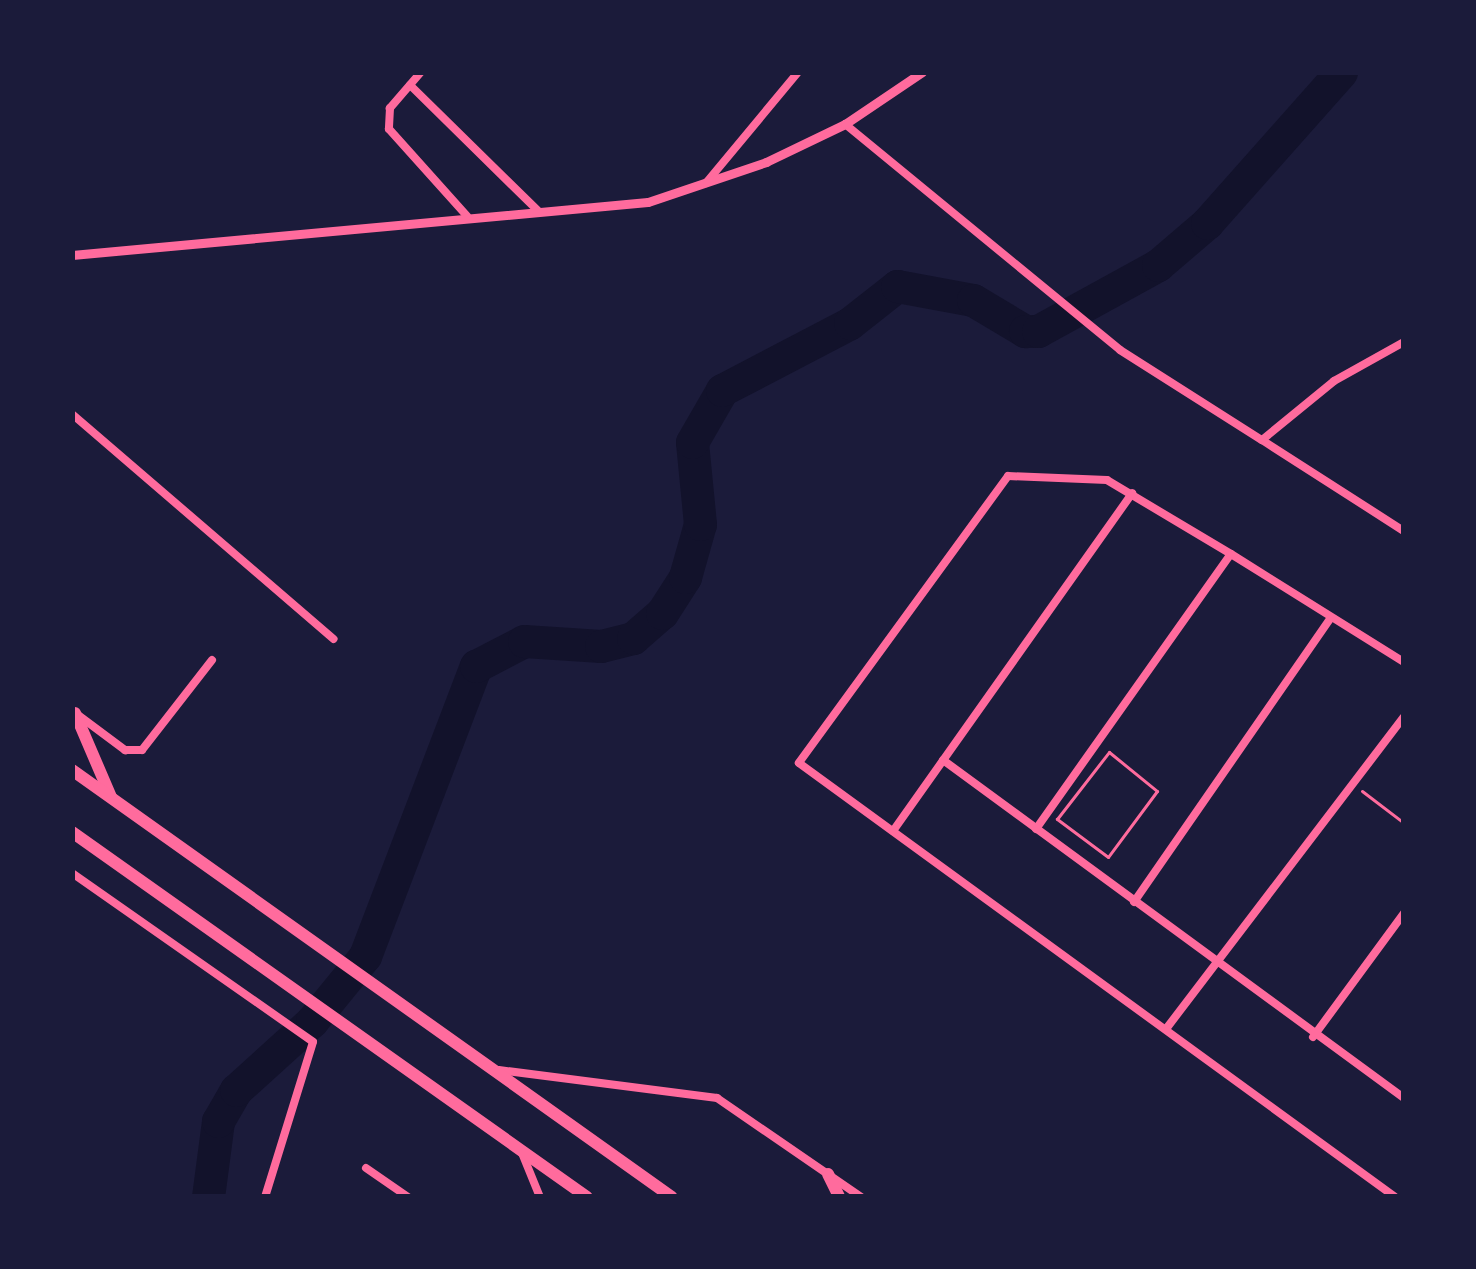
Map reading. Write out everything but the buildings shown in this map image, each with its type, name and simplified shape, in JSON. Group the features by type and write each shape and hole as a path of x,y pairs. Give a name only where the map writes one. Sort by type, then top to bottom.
{"main road":[{"path":"74,712 112,798"},
{"path":"72,770 672,1197"},
{"path":"72,832 351,1036 587,1197"},
{"path":"828,1174 839,1197"}],"street":[{"path":"421,72 390,109 389,129 467,216"},
{"path":"701,188 799,72"},
{"path":"72,255 539,212 701,188 845,124 922,72"},
{"path":"410,85 539,212"},
{"path":"845,124 1120,350 1404,531"},
{"path":"1262,440 1334,381 1404,341"},
{"path":"72,414 334,639"},
{"path":"1396,1197 805,771 802,753 1008,476 1092,478 1132,493 1404,662"},
{"path":"893,831 1132,493"},
{"path":"1036,829 1232,554"},
{"path":"1134,902 1330,617"},
{"path":"74,712 124,750 142,750 212,660"},
{"path":"1166,1029 1404,717"},
{"path":"943,760 1313,1037 1404,1098"},
{"path":"72,873 309,1036 314,1048 265,1197"},
{"path":"1313,1037 1404,913"},
{"path":"491,1069 700,1092 861,1197"},
{"path":"521,1152 540,1197"},
{"path":"366,1168 408,1197"}],"path":[{"path":"1109,752 1157,791 1108,857 1058,819 1109,752"},
{"path":"1362,790 1404,823"}],"waterway":[{"path":"208,1197 218,1121 236,1090 312,1021 365,956 476,666 524,641 601,646 633,638 662,613 685,577 700,524 692,442 722,390 850,323 897,286 973,300 1025,331 1038,331 1158,265 1207,223 1341,72"}]}
